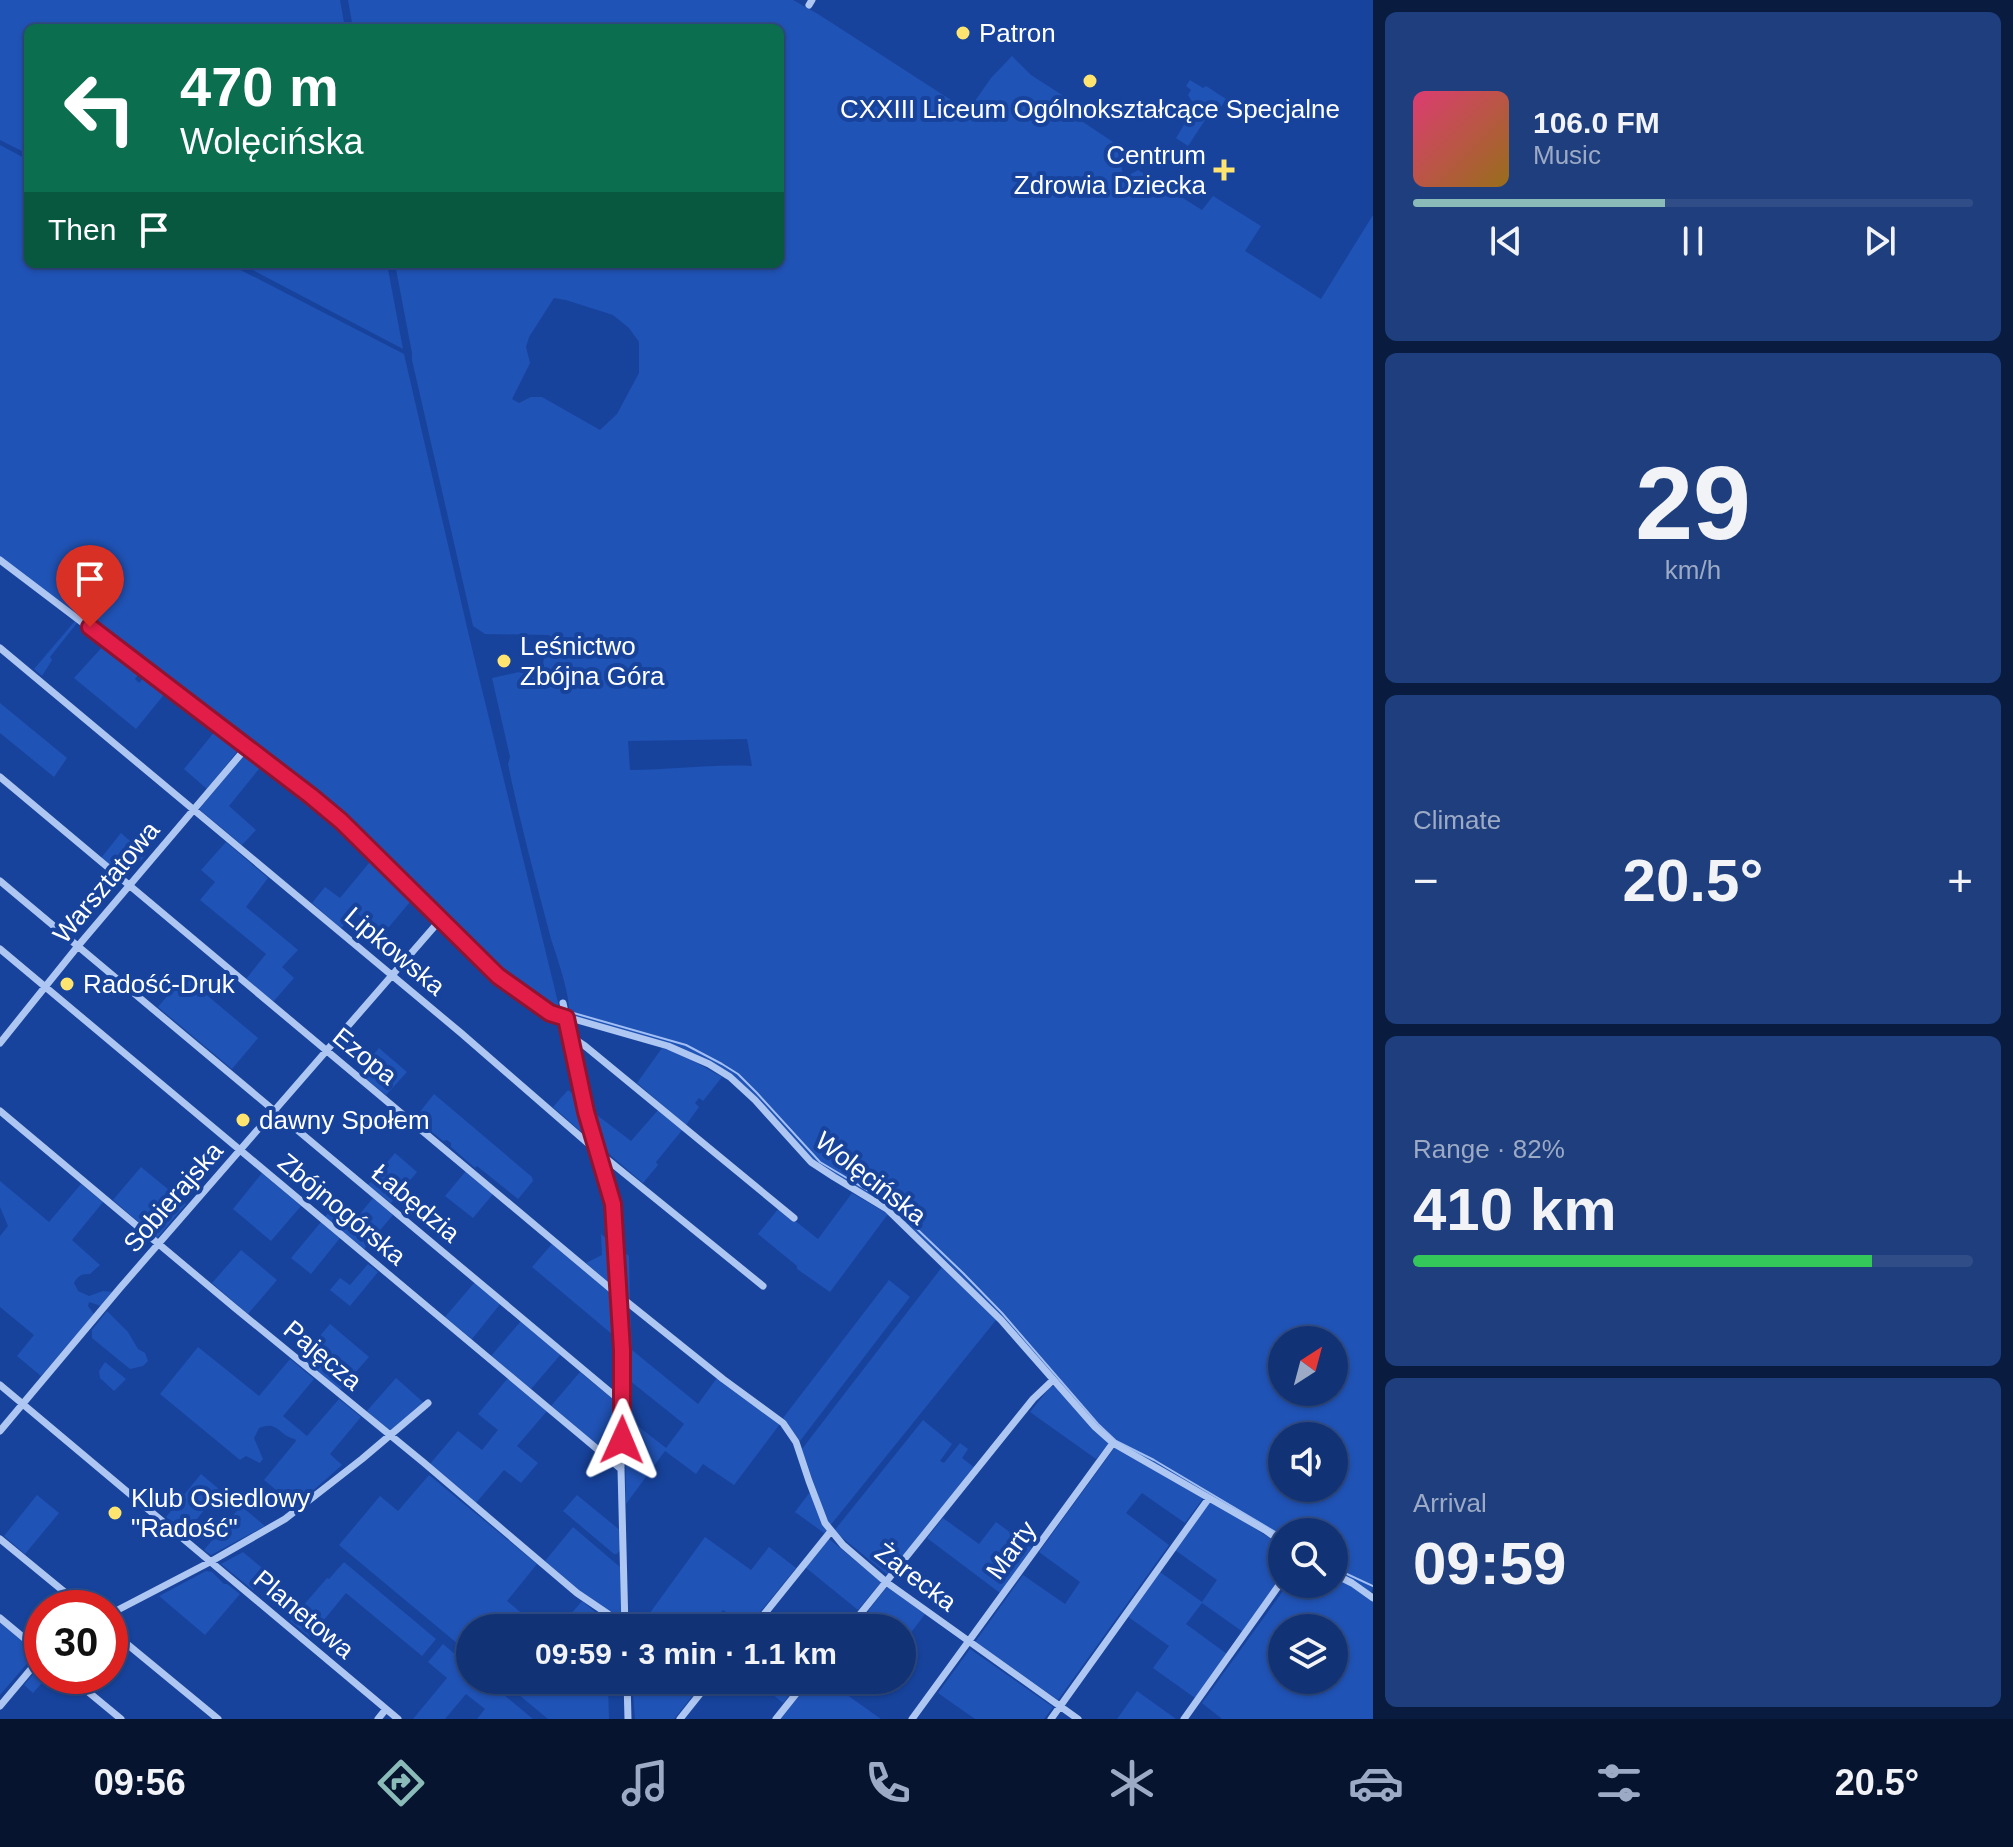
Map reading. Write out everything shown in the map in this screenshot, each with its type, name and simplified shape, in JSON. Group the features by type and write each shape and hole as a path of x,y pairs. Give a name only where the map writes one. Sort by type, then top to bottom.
{"street":[{"name":"Wolęcińska","path":"0,560 337,817 498,976 550,1013 668,1046 730,1077 749,1093 811,1162 887,1209 1001,1320 1095,1427 1113,1443 1268,1534"},
{"name":"Lipkowska","path":"0,648 461,1033 598,1152 763,1286"},
{"name":"Warsztatowa","path":"0,1043 246,748"},
{"name":"Ezopa","path":"0,777 617,1294 783,1423"},
{"name":"Łabędzia","path":"0,881 622,1402"},
{"name":"Sobierajska","path":"0,1431 441,919"},
{"name":"Zbójnogórska","path":"0,949 621,1469"},
{"path":"563,1003 586,1112 613,1204 622,1350 623,1614"},
{"path":"570,1036 596,1054 794,1218"},
{"name":"Pajęcza","path":"0,1111 577,1593 608,1614"},
{"path":"860,1614 1033,1399 1053,1380"},
{"name":"Planetowa","path":"0,1385 398,1719"},
{"path":"128,1605 285,1519 428,1403"},
{"name":"Żarecka","path":"783,1423 796,1442 814,1496 831,1531 843,1545 886,1582 1078,1719"},
{"name":"Marty","path":"912,1719 1113,1443"},
{"path":"1051,1719 1209,1498"},
{"path":"764,1614 831,1531"},
{"path":"0,1539 62,1590"},
{"path":"1348,1581 1373,1598"},
{"path":"1184,1719 1270,1598"},
{"path":"0,1618 24,1639"},
{"path":"128,1645 218,1719"},
{"path":"0,1706 24,1677"},
{"path":"91,1694 121,1719"},
{"path":"627,1694 628,1719"},
{"path":"680,1719 700,1694"},
{"path":"776,1719 796,1694"},
{"path":"378,1719 386,1709"}],"shaded area":[{"path":"0,0 340,0 344,24 24,24 24,152 0,140"},
{"path":"348,0 793,0 968,111 991,78 1012,56 1031,75 1062,95 1071,114 1116,144 1124,178 1138,170 1202,210 1213,196 1261,226 1245,251 1321,299 1373,215 1373,1589 1370,1594 1348,1580 1348,1518 1268,1518 1268,1531 1110,1438 1006,1322 948,1263 890,1209 813,1161 725,1070 680,1047 569,1017 566,990 508,764 510,757 492,678 532,669 532,675 546,676 548,683 551,683 552,676 543,662 546,655 557,650 549,635 485,634 473,626 412,360 396,268 784,268 784,24 352,24","holes":["554,298 613,315 629,328 639,342 639,373 617,414 600,430 542,397 531,397 519,403 512,399 530,363 526,347 529,337","747,739 752,766 630,770 628,741"]},
{"path":"1190,80 1226,99 1215,117 1209,114 1188,146 1176,138 1190,115 1187,112 1193,103 1188,95 1191,90 1186,86"},
{"path":"0,145 24,158 24,268 237,268 404,354 561,1015 499,975 446,920 448,915 443,911 439,914 335,812 295,779 0,558"},
{"path":"249,268 388,268 403,349"},
{"path":"75,621 77,623 50,657 52,660 42,676 34,669"},
{"path":"105,644 141,671 135,679 139,683 146,675 167,691 136,729 74,678"},
{"path":"0,703 67,758 54,777 0,733"},
{"path":"216,730 240,748 207,789 184,769"},
{"path":"247,752 263,764 229,806 256,830 242,845 199,809"},
{"path":"121,833 146,855 125,878 101,858"},
{"path":"226,842 268,878 246,907 298,950 282,967 294,978 273,1002 246,979 266,954 200,900 215,882 201,870"},
{"path":"374,857 415,896 383,934 357,913 341,928 312,903 325,887 340,898"},
{"path":"184,976 258,1038 232,1069 158,1007"},
{"path":"379,1048 407,1072 386,1095 358,1073"},
{"path":"662,1048 679,1053 722,1077 703,1101 699,1098 695,1103 699,1107 686,1125 637,1083"},
{"path":"568,1090 581,1101 586,1136 553,1107"},
{"path":"434,1094 532,1177 533,1181 518,1199 477,1166 475,1168 451,1147 451,1143 443,1141 415,1118"},
{"path":"659,1109 683,1129 643,1183 602,1148 593,1112 631,1141"},
{"path":"395,1153 417,1172 391,1203 368,1185"},
{"path":"141,1167 186,1204 157,1238 113,1200"},
{"path":"466,1171 493,1194 473,1218 445,1196"},
{"path":"262,1173 301,1206 271,1241 233,1209"},
{"path":"0,1181 49,1222 81,1184 103,1202 72,1240 100,1265 74,1283 78,1291 89,1296 103,1291 113,1292 101,1306 89,1302 88,1306 94,1314 41,1376 17,1356 34,1335 0,1307 0,1236 8,1226 0,1207"},
{"path":"852,1193 888,1214 830,1292 797,1269 758,1234 779,1208 818,1239"},
{"path":"373,1198 393,1215 364,1249 325,1217 339,1199 359,1215"},
{"path":"321,1222 340,1238 311,1274 291,1258"},
{"path":"601,1234 612,1243 614,1287 586,1263 602,1255"},
{"path":"552,1244 615,1296 619,1340 532,1267"},
{"path":"621,1249 629,1256 630,1299 623,1294"},
{"path":"241,1250 277,1280 248,1314 212,1283"},
{"path":"368,1264 378,1272 350,1306 330,1290 340,1278 350,1285"},
{"path":"942,1267 996,1320 829,1527 802,1449"},
{"path":"889,1280 910,1297 800,1441 783,1418"},
{"path":"475,1282 501,1303 472,1339 445,1317"},
{"path":"624,1303 630,1309 632,1350 698,1404 717,1378 780,1424 734,1485 703,1464 696,1474 665,1451 626,1504 625,1416 666,1448 684,1424 624,1376"},
{"path":"107,1311 128,1332 138,1349 145,1353 148,1361 143,1366 130,1369 92,1338 92,1330"},
{"path":"521,1321 561,1354 531,1389 491,1356"},
{"path":"330,1324 369,1357 340,1390 301,1358"},
{"path":"198,1347 259,1396 290,1359 314,1379 283,1416 307,1436 339,1399 361,1417 330,1454 342,1465 299,1503 292,1503 264,1480 295,1439 275,1427 259,1428 254,1438 263,1459 260,1463 246,1456 240,1460 160,1394"},
{"path":"105,1362 126,1379 114,1391 100,1378 99,1371"},
{"path":"580,1372 619,1404 620,1464 551,1406"},
{"path":"396,1378 424,1403 391,1433 366,1412"},
{"path":"508,1378 547,1411 517,1446 538,1463 521,1483 504,1470 476,1503 429,1465 458,1431 482,1450 498,1430 478,1414"},
{"path":"1055,1386 1109,1443 1096,1459 1030,1412 1050,1387"},
{"path":"923,1420 952,1444 940,1461 944,1463 960,1443 968,1449 962,1458 975,1468 888,1575 834,1531"},
{"path":"1115,1447 1204,1497 1185,1523 1142,1493 1126,1513 1169,1545 1058,1700 975,1642 1023,1575 1065,1604 1080,1582 1039,1552"},
{"path":"201,1474 220,1490 185,1534 166,1517"},
{"path":"429,1475 537,1564 507,1601 522,1614 456,1614 456,1642 339,1545 380,1496 398,1511"},
{"path":"810,1492 827,1530 824,1533 795,1512"},
{"path":"37,1495 59,1513 25,1554 4,1536"},
{"path":"577,1495 621,1531 617,1554 563,1511"},
{"path":"1211,1500 1268,1537 1268,1597 1243,1632 1202,1603 1186,1624 1227,1654 1195,1698 1153,1668 1169,1646 1127,1616 1160,1572 1202,1602 1217,1580 1175,1550"},
{"path":"241,1506 265,1526 211,1555 204,1550"},
{"path":"943,1518 979,1544 996,1522 1032,1548 1000,1593 927,1538"},
{"path":"573,1527 620,1567 621,1614 611,1614 602,1609 545,1561"},
{"path":"705,1537 751,1570 769,1547 796,1568 758,1614 728,1614 723,1610 720,1614 649,1614"},
{"path":"828,1538 881,1582 858,1610 805,1567"},
{"path":"243,1552 268,1573 253,1590 221,1564"},
{"path":"344,1562 436,1639 422,1656 346,1593 310,1637 290,1621"},
{"path":"206,1571 212,1572 240,1594 205,1635 159,1596"},
{"path":"1348,1582 1373,1602 1373,1719 1222,1719 1202,1703 1278,1598 1348,1598"},
{"path":"887,1587 925,1614 916,1626 916,1614 872,1614 868,1611"},
{"path":"582,1601 597,1614 571,1614"},
{"path":"0,1621 24,1641 24,1667 0,1695"},
{"path":"443,1644 456,1655 456,1694 466,1694 445,1719 413,1719 447,1678 428,1662"},
{"path":"970,1649 1053,1707 1044,1719 975,1719 938,1693"},
{"path":"1137,1691 1176,1719 1117,1719"},
{"path":"466,1694 503,1694 533,1719 477,1719 485,1709"},
{"path":"518,1694 608,1694 609,1719 548,1719"},
{"path":"633,1694 694,1694 674,1719 635,1719"},
{"path":"772,1694 790,1694 783,1703"},
{"path":"800,1694 846,1694 881,1719 779,1719"}],"waterway":[{"path":"473,945 513,980 558,1010"},
{"path":"570,1012 686,1045 738,1074 820,1162 892,1205 963,1273 1116,1441 1268,1528"},
{"path":"1348,1574 1373,1586"}],"place":[{"name":"Patron","path":"963,33"},
{"name":"CXXIII Liceum Ogólnokształcące Specjalne","path":"1090,81"},
{"name":"Centrum Zdrowia Dziecka","path":"1224,170"},
{"name":"Leśnictwo Zbójna Góra","path":"504,661"},
{"name":"Radość-Druk","path":"67,984"},
{"name":"dawny Społem","path":"243,1120"},
{"name":"Klub Osiedlowy \"Radość\"","path":"115,1513"}],"route":[{"path":"90,627 341,821 511,987 557,1017 566,1018 586,1112 613,1204 622,1350 622,1440"}]}
